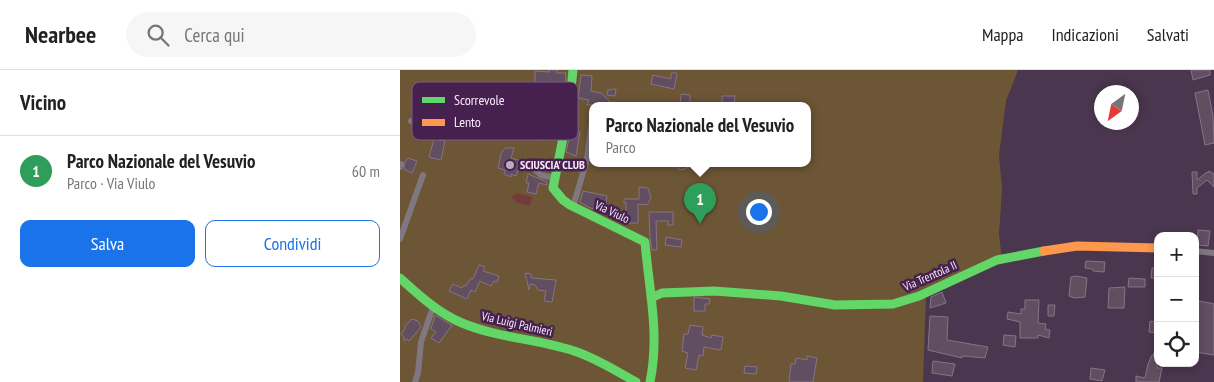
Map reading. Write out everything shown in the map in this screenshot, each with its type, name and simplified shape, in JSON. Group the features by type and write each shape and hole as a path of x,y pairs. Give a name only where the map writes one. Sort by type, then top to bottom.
{"street":[{"path":"529,165 541,174 554,178 560,140"},
{"path":"573,207 587,159 589,144"},
{"path":"400,239 423,175"},
{"name":"Via Viulo","path":"554,178 553,188 556,194 573,207 646,242 648,283 654,314 655,340 650,382"},
{"name":"Via Trentola II","path":"651,298 674,292 714,291 781,296 834,305 894,304 919,296 997,260 1016,255 1077,246 1154,248"},
{"path":"1199,251 1214,253"},
{"name":"Via Luigi Palmieri","path":"400,278 433,307 460,322 477,329 575,352 601,362 636,382"},
{"path":"415,382 418,373 421,342 433,307"}],"shaded area":[{"path":"400,70 1018,70 1006,101 999,155 1002,189 999,234 1002,260 926,295 923,382 400,382"},
{"path":"517,193 532,197 530,206 515,202 512,196"}],"building":[{"path":"549,70 557,70 557,73 566,73 565,82 535,82 535,71 549,72"},
{"path":"1191,70 1210,70 1210,75 1193,80"},
{"path":"671,73 677,73 674,89 651,84 653,75 671,79"},
{"path":"581,75 592,76 591,91 601,93 610,102 589,102 589,105 587,105 589,100 578,98"},
{"path":"616,89 615,96 607,95 608,90"},
{"path":"1208,90 1213,116 1214,143 1205,145 1195,93"},
{"path":"681,94 690,95 690,102 680,102"},
{"path":"722,96 735,96 734,102 722,102"},
{"path":"578,132 580,132 576,156 566,152 569,140 578,140"},
{"path":"434,140 445,141 441,160 429,157"},
{"name":"SCIUSCIA' CLUB","path":"505,148 514,148 511,158 521,161 516,176 511,174 511,177 504,174 505,170 498,168 501,154"},
{"path":"408,158 417,161 412,173 404,169"},
{"path":"678,167 688,167 682,170"},
{"path":"1209,171 1214,174 1214,187 1207,180 1197,188 1197,194 1193,194 1192,172 1197,172 1197,180"},
{"path":"528,174 547,182 547,185 539,183 536,194 527,192"},
{"path":"639,187 648,188 651,198 647,205 638,204 638,223 626,223 626,203 624,203 624,199 639,199"},
{"path":"583,191 607,196 605,210 590,208 580,202"},
{"path":"649,212 673,212 673,225 668,225 668,221 656,221 657,250 652,250"},
{"path":"1198,230 1210,231 1208,246 1199,245"},
{"path":"666,237 682,240 681,247 665,245"},
{"path":"1086,261 1105,262 1104,272 1085,268"},
{"path":"479,265 485,267 483,271 499,276 497,282 494,281 491,286 480,281 475,292 471,290 467,299 449,291 453,284 462,288 464,285 466,286 471,278 473,279"},
{"path":"1152,268 1154,268 1154,278 1151,278"},
{"path":"525,273 531,274 531,278 556,280 552,302 544,301 546,291 538,290 535,285 530,284 529,290"},
{"path":"1071,277 1087,278 1085,297 1074,298 1069,296"},
{"path":"1129,278 1145,279 1145,287 1128,287"},
{"path":"1125,287 1124,308 1108,308 1109,288"},
{"path":"942,292 946,303 930,308 931,297"},
{"path":"694,297 710,299 709,304 705,304 705,311 694,311"},
{"path":"1025,300 1039,300 1038,323 1046,324 1045,329 1050,330 1049,338 1038,335 1038,338 1020,338 1020,322 1007,319 1008,312 1021,314 1021,309 1025,309"},
{"path":"1199,301 1214,304 1214,355 1199,353"},
{"path":"1048,305 1055,305 1054,316 1048,316"},
{"path":"435,315 452,325 439,343 431,338 436,332 431,329"},
{"path":"930,316 948,317 947,340 988,347 985,358 962,356 962,358 928,350"},
{"path":"412,319 418,321 421,327 409,341 407,339 404,341 404,337 401,334 405,326"},
{"path":"1150,321 1154,322 1154,333 1149,332"},
{"path":"690,325 703,327 702,335 711,338 712,335 723,337 721,350 704,347 703,356 699,355 696,370 685,368 688,353 682,351 684,334 688,334"},
{"path":"1004,335 1016,336 1015,347 1003,345"},
{"path":"1154,353 1154,367 1162,368 1159,382 1136,382 1136,376 1145,378 1148,364"},
{"path":"807,356 817,358 813,382 789,382 791,364 795,364 796,358 807,360"},
{"path":"933,361 955,364 952,376 932,373"},
{"path":"745,366 757,367 756,374 744,373"},
{"path":"1091,368 1105,370 1102,381 1090,379"}],"traffic: fast":[{"path":"572,82 573,70"},
{"path":"563,140 553,188 570,205 645,242 654,329 653,364 650,382"},
{"path":"651,298 662,293 714,291 781,296 835,305 893,304 919,296 997,260 1044,251"},
{"path":"400,278 437,309 462,323 489,332 574,351 598,361 636,382"}],"traffic: slow":[{"path":"1044,251 1077,246 1154,248"}],"place":[{"name":"SCIUSCIA' CLUB","path":"510,165"},
{"name":"Parco Nazionale del Vesuvio","path":"700,224"}]}
